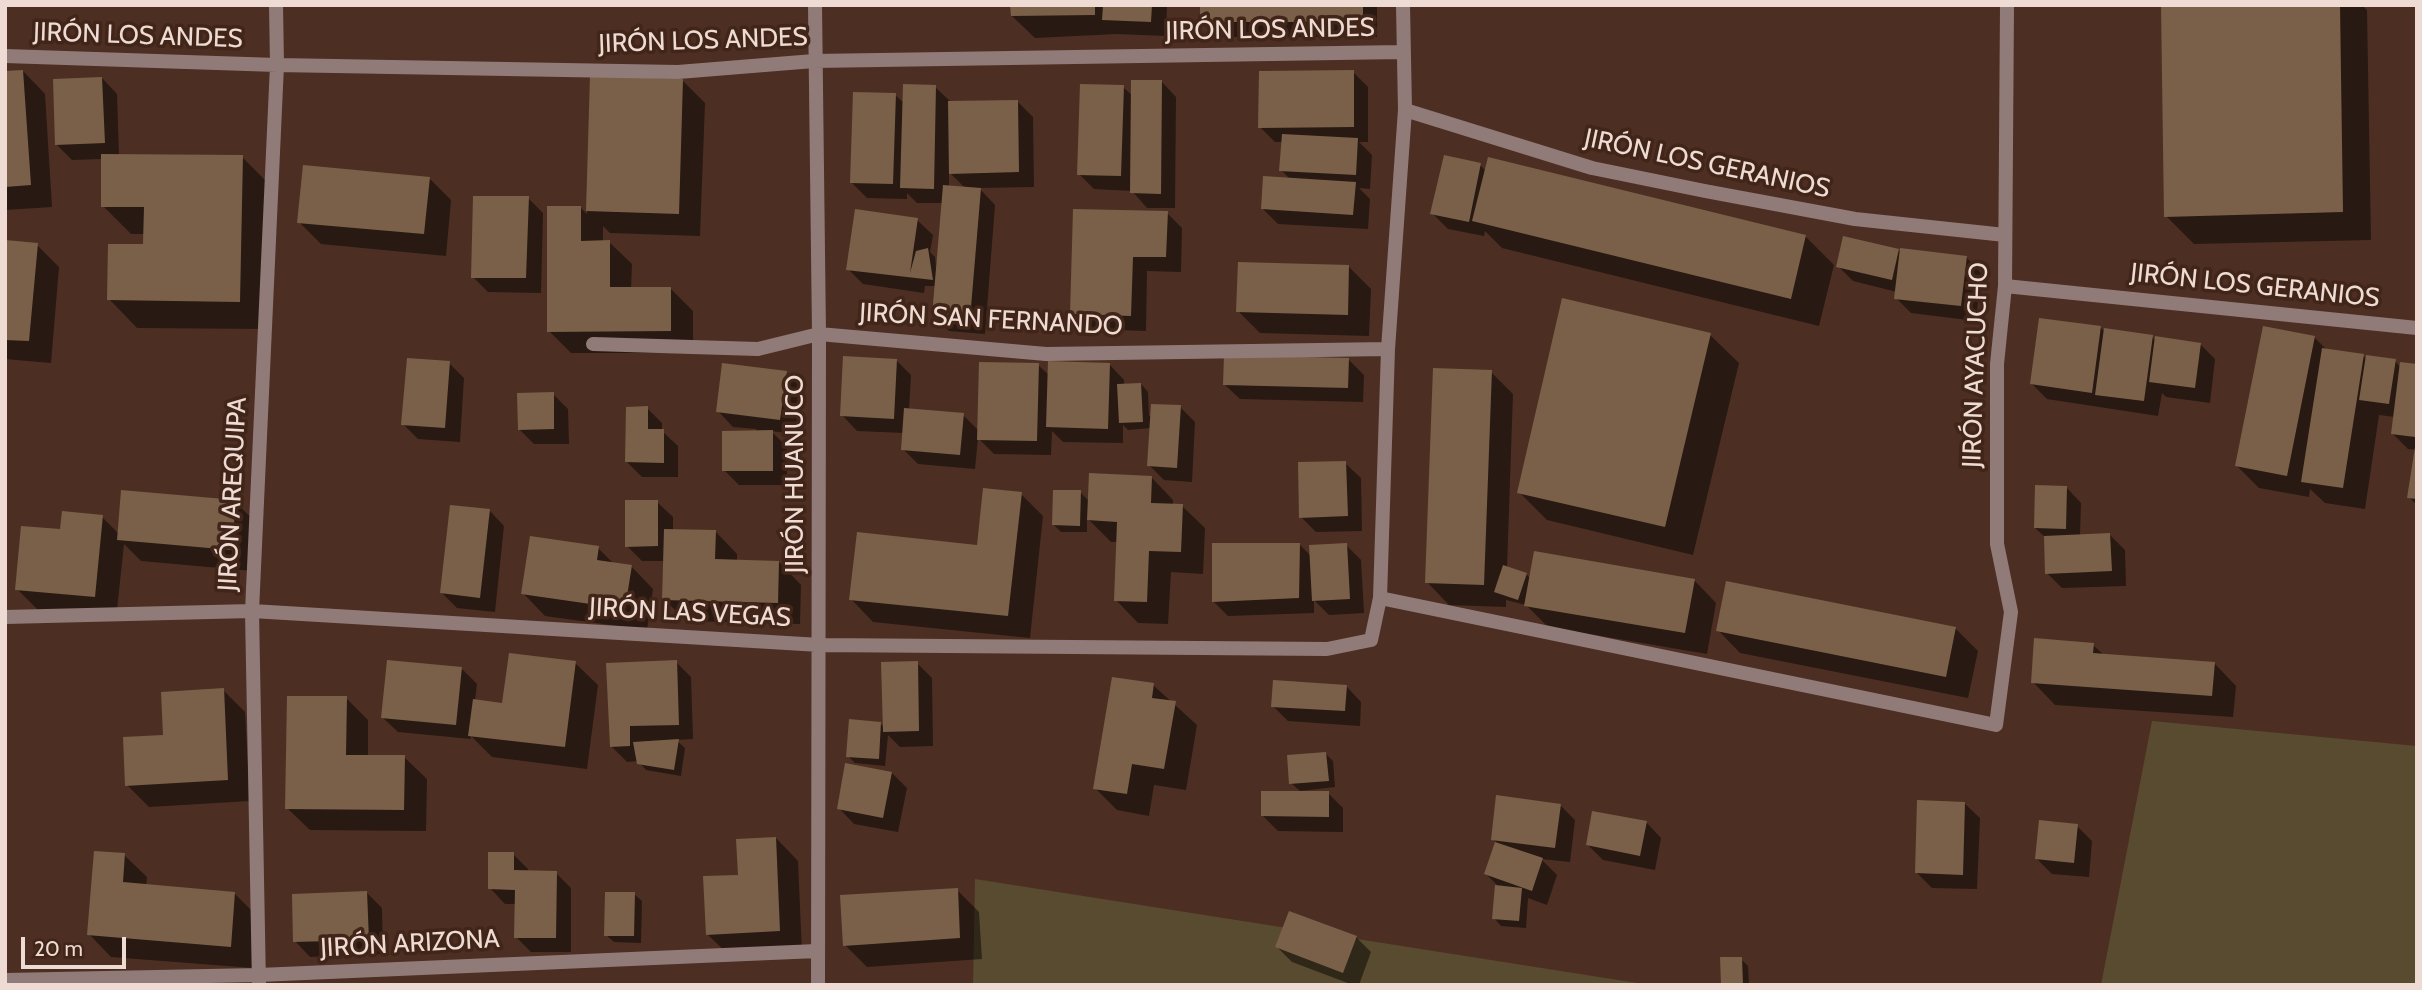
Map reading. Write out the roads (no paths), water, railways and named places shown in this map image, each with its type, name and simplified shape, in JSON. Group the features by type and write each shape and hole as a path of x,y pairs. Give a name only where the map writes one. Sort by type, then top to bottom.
{"street":[{"name":"JIRÓN AREQUIPA","path":"259,980 252,611 276,65 276,5"},
{"name":"JIRÓN HUANUCO","path":"815,5 820,645 818,985"},
{"path":"1380,597 1388,349 1405,110 1403,5"},
{"name":"JIRÓN AYACUCHO","path":"1380,597 1996,725 2011,612 1997,544 1997,364 2005,286 2007,5"},
{"name":"JIRÓN LOS ANDES","path":"5,56 276,65 678,72 814,61 1402,52"},
{"name":"JIRÓN LOS GERANIOS","path":"1405,110 1592,168 1692,189 1855,219 2005,235"},
{"name":"JIRÓN LOS GERANIOS","path":"2005,286 2417,328"},
{"name":"JIRÓN SAN FERNANDO","path":"593,344 758,349 819,334 1046,354 1388,349"},
{"name":"JIRÓN LAS VEGAS","path":"5,617 252,611 820,645 1327,649 1371,640 1380,597"},
{"name":"JIRÓN ARIZONA","path":"5,980 259,980 817,951"}]}
